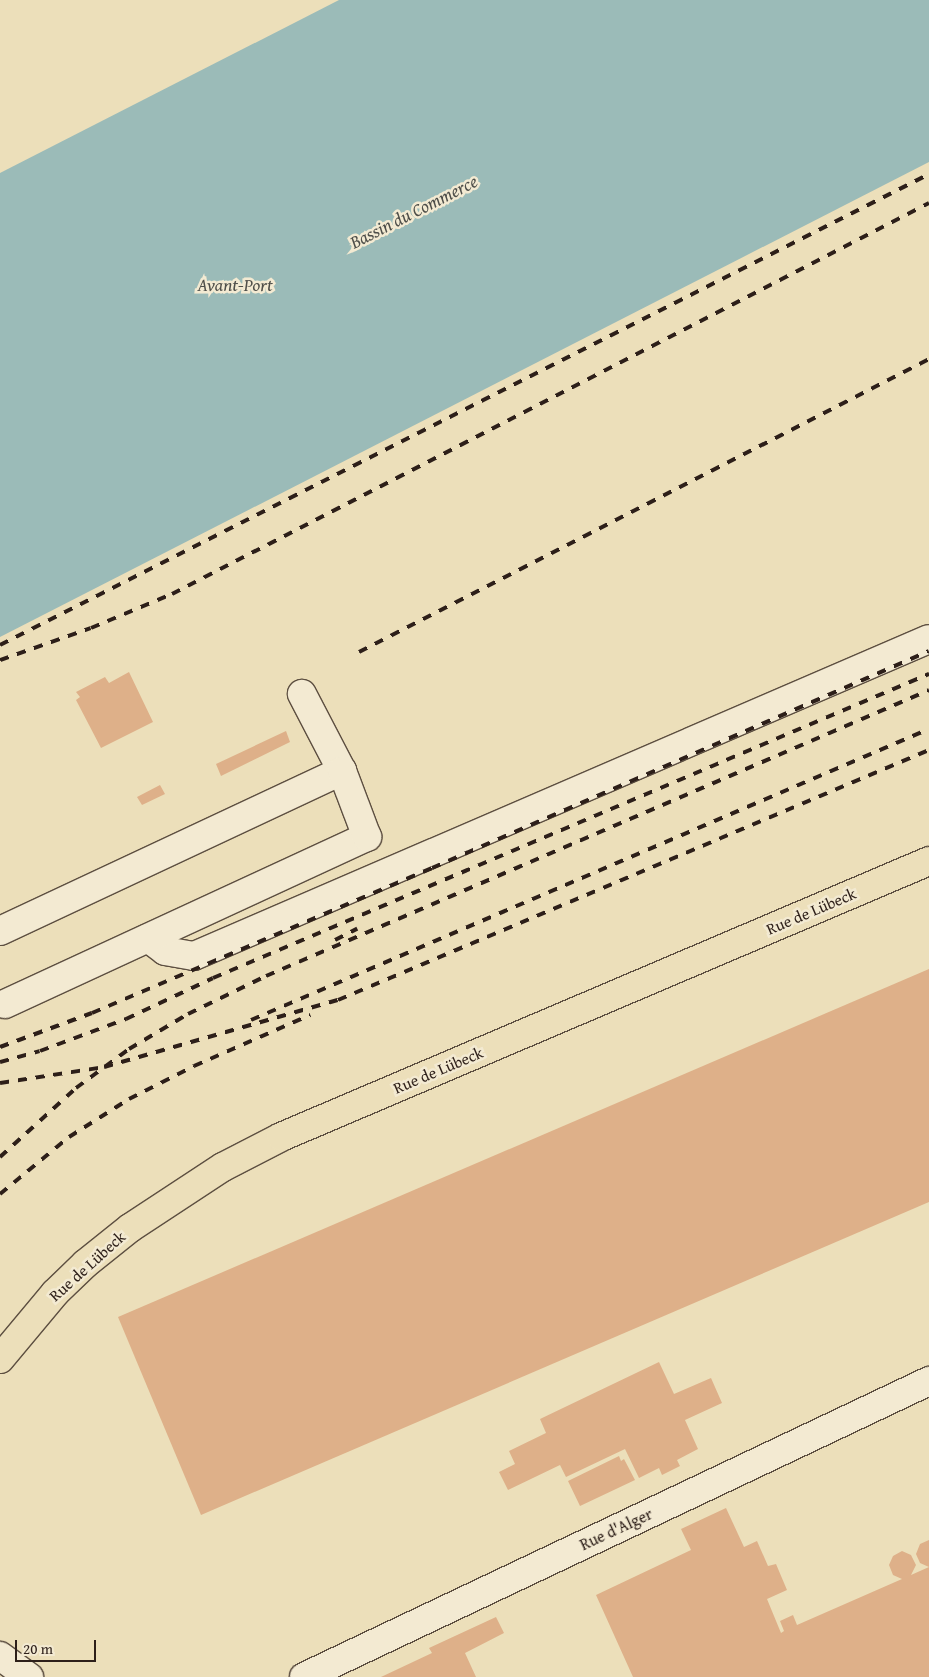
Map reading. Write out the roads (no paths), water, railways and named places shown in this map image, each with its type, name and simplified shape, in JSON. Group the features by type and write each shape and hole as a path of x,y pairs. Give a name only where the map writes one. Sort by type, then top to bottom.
{"main road":[{"name":"Rue de Lübeck","path":"0,1359 55,1293 85,1264 130,1228 223,1167 281,1137 929,861"}],"street":[{"path":"148,938 165,951 194,956 929,639"},
{"path":"5,1004 367,838 342,771 302,694"},
{"path":"0,931 342,771"},
{"name":"Rue d'Alger","path":"304,1677 929,1381"},
{"path":"0,1656 29,1677"}],"water":[{"name":"Avant-Port","path":"339,0 929,0 929,162 0,637 0,173"}],"railway":[{"path":"0,645 929,174"},
{"path":"0,660 91,628 172,594 929,203"},
{"path":"359,652 929,359"},
{"path":"0,1047 92,1013 432,868 929,651"},
{"path":"0,1062 40,1051 126,1019 213,978 929,674"},
{"path":"0,1157 76,1088 129,1049 188,1014 266,976 929,690"},
{"path":"251,1020 929,729"},
{"path":"0,1083 104,1067 338,1000 929,750"},
{"path":"335,940 357,929"},
{"path":"0,1194 69,1137 129,1099 194,1066 310,1015"}],"water label":[{"name":"Bassin du Commerce","path":"414,212"}]}
